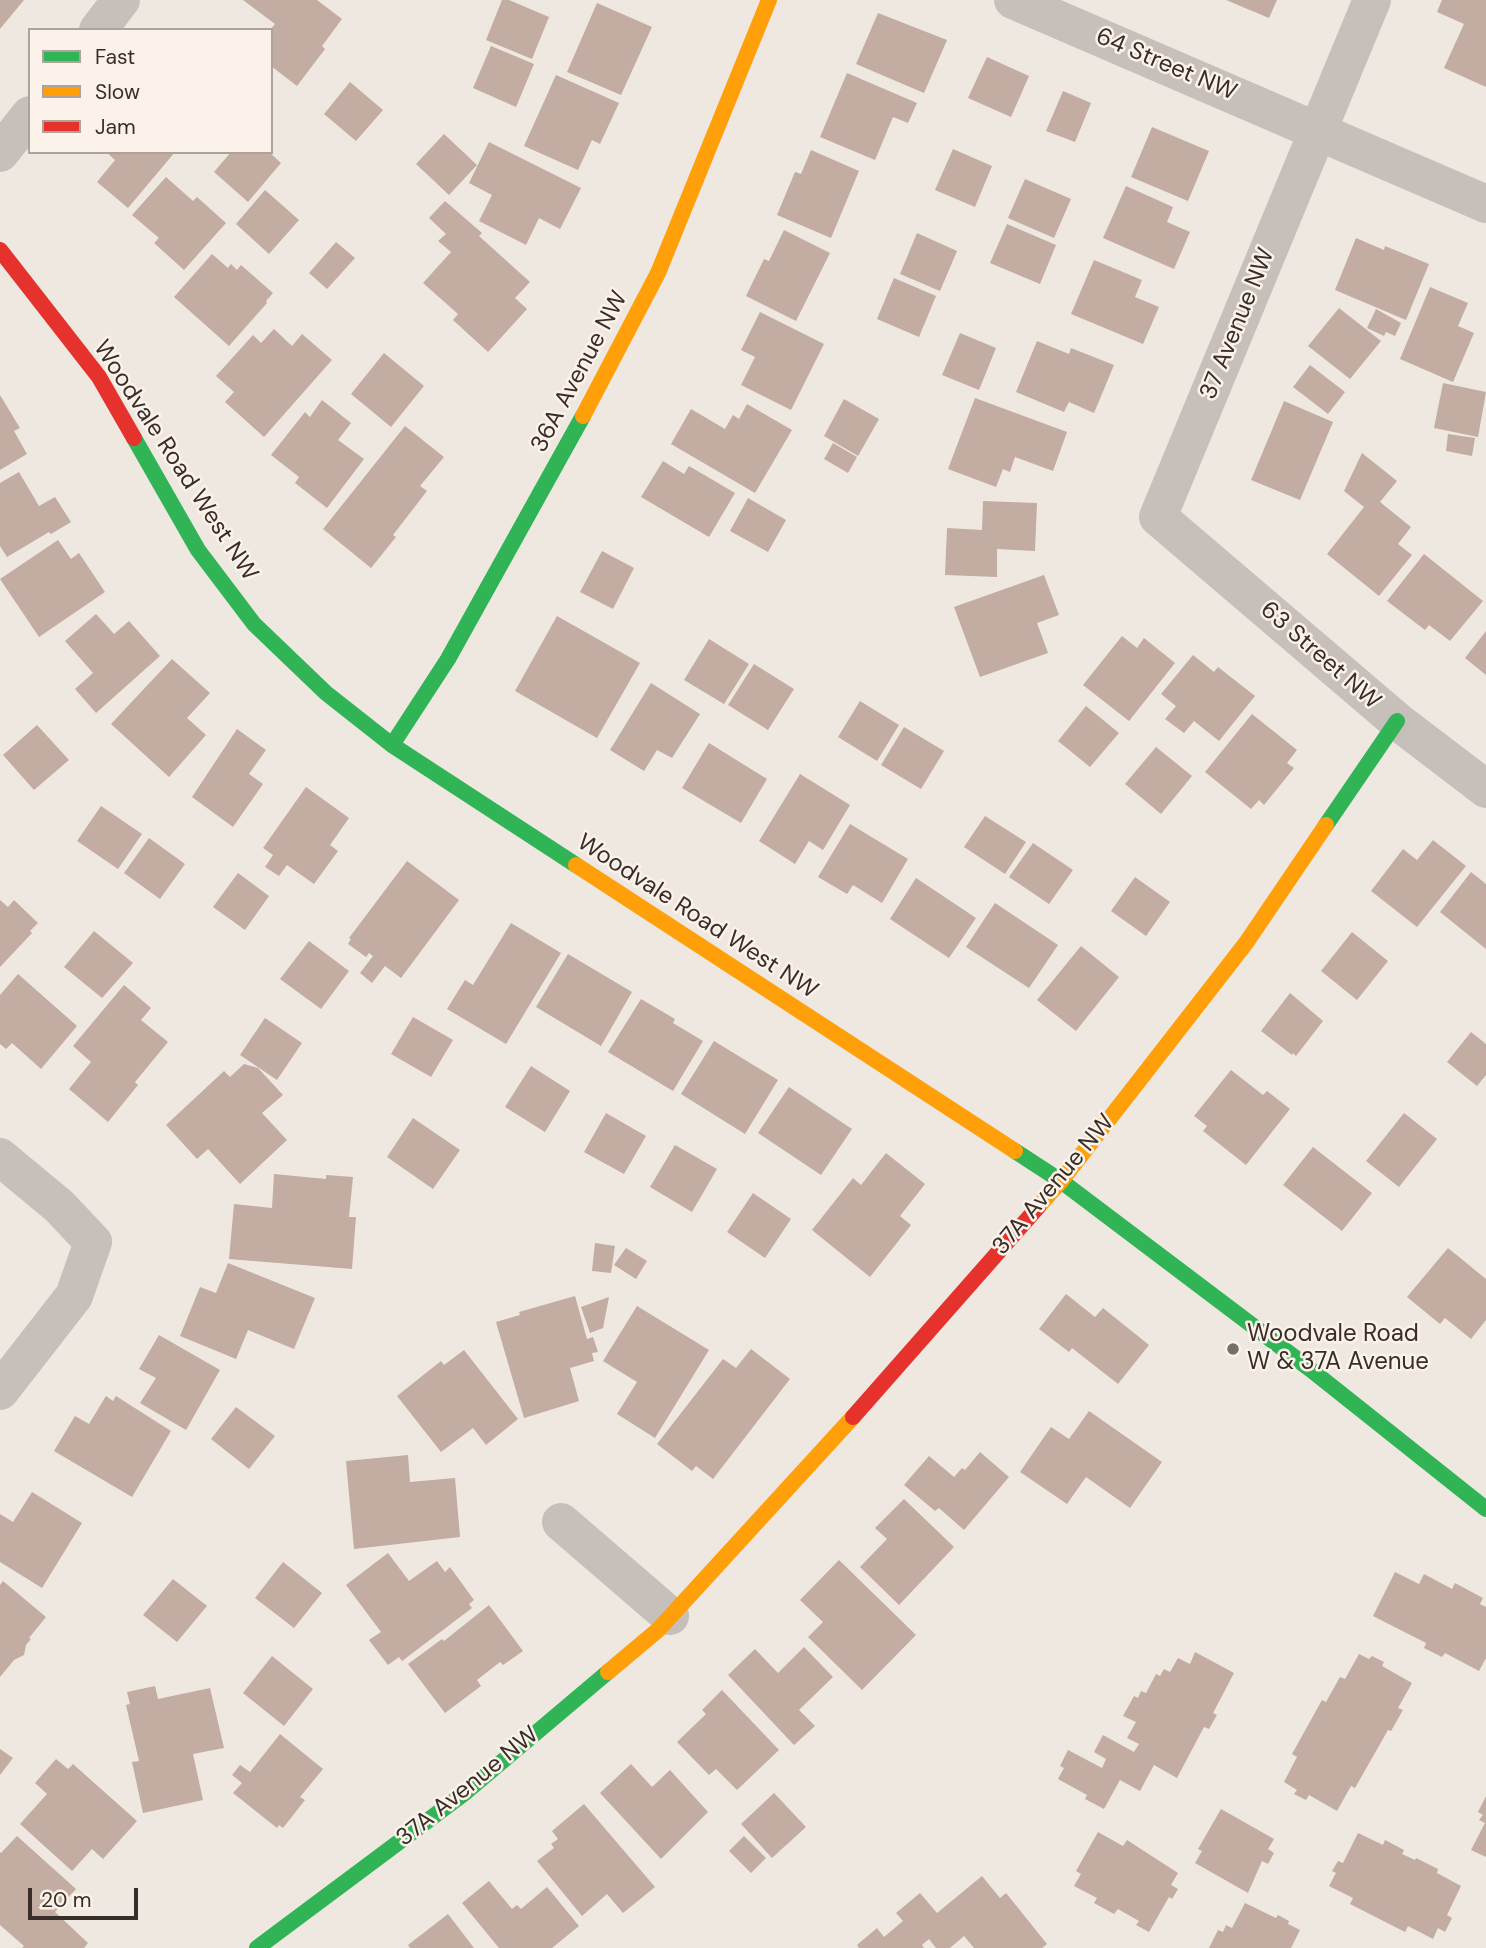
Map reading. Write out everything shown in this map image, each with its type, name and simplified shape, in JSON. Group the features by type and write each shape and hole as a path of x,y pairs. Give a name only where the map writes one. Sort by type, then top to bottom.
{"street":[{"path":"100,28 121,0"},
{"name":"36A Avenue NW","path":"392,745 455,647 550,478 658,273 769,0"},
{"name":"64 Street NW","path":"1013,0 1318,130"},
{"name":"37 Avenue NW","path":"1158,517 1372,0"},
{"path":"0,153 28,118"},
{"path":"1318,130 1486,204"},
{"name":"Woodvale Road West NW","path":"0,250 99,377 198,550 254,624 326,693 392,745 1061,1181 1310,1369 1486,1509"},
{"name":"63 Street NW","path":"1158,517 1397,721 1486,789"},
{"name":"37A Avenue NW","path":"257,1948 466,1792 658,1630 868,1401 1061,1181 1247,943 1397,721"},
{"path":"0,1157 59,1206 93,1242 74,1296 0,1391"},
{"path":"561,1522 670,1616"}],"building":[{"path":"0,0 24,0 0,29"},
{"path":"243,0 317,0 342,19 322,46 325,49 297,86 273,68 272,28 275,24"},
{"path":"502,0 509,0 549,17 532,59 486,40"},
{"path":"1226,0 1277,0 1269,18"},
{"path":"1442,0 1486,0 1486,87 1444,68 1464,24 1437,12"},
{"path":"597,3 652,27 621,95 567,72"},
{"path":"878,13 947,40 924,93 856,64"},
{"path":"491,46 534,64 516,107 473,88"},
{"path":"987,57 1029,76 1011,117 968,98"},
{"path":"847,73 917,103 908,123 893,117 875,160 820,137"},
{"path":"556,75 619,103 600,144 592,140 578,170 524,146"},
{"path":"350,82 383,110 356,141 324,114"},
{"path":"1063,91 1091,103 1075,142 1046,131"},
{"path":"1152,127 1209,151 1188,201 1131,177"},
{"path":"444,134 477,165 449,195 416,164"},
{"path":"489,142 581,188 560,229 539,218 526,245 479,221 492,195 469,183"},
{"path":"953,149 992,166 975,207 935,190"},
{"path":"811,150 859,171 831,238 777,215 795,172 801,174"},
{"path":"108,154 173,154 128,208 97,182 115,160"},
{"path":"229,154 271,154 281,163 248,202 214,172"},
{"path":"166,177 193,201 197,197 226,223 184,270 154,243 159,238 132,215"},
{"path":"1025,179 1071,199 1054,238 1008,218"},
{"path":"1126,186 1173,207 1167,222 1190,232 1174,269 1103,238"},
{"path":"265,190 299,220 269,254 236,224"},
{"path":"445,201 482,233 479,236 530,282 515,298 527,309 488,352 453,320 458,314 423,283 451,252 438,241 446,234 429,218"},
{"path":"1007,224 1056,245 1040,284 990,263"},
{"path":"784,230 830,253 796,321 746,296 764,259 769,261"},
{"path":"917,233 957,251 940,291 900,274"},
{"path":"1356,238 1384,250 1385,246 1429,264 1406,320 1335,290"},
{"path":"336,242 355,258 327,289 309,273"},
{"path":"212,254 228,268 231,264 237,270 241,265 273,293 229,346 174,297"},
{"path":"1094,260 1142,280 1135,297 1159,307 1143,344 1071,314"},
{"path":"894,278 936,296 919,337 877,319"},
{"path":"1430,287 1468,303 1458,326 1474,333 1453,382 1400,359"},
{"path":"1339,308 1381,341 1350,379 1308,346"},
{"path":"1376,309 1401,323 1395,336 1386,332 1384,336 1367,328"},
{"path":"760,312 824,344 791,410 741,385 755,357 741,350"},
{"path":"274,329 292,346 302,334 332,360 264,437 225,402 234,392 216,376 253,335 261,343"},
{"path":"960,333 996,348 979,390 942,375"},
{"path":"1037,341 1069,354 1071,348 1114,365 1094,413 1069,402 1064,412 1016,392"},
{"path":"384,353 424,386 391,427 351,394"},
{"path":"1310,365 1345,392 1328,414 1293,387"},
{"path":"1443,383 1486,392 1478,437 1434,428"},
{"path":"0,395 20,428 14,431 27,454 0,470"},
{"path":"975,398 1067,432 1053,471 1015,457 1010,472 1003,469 996,487 948,469"},
{"path":"844,399 879,419 858,456 824,436"},
{"path":"322,400 351,423 338,440 364,459 327,508 295,483 299,477 271,455 305,412 310,417"},
{"path":"1284,401 1333,422 1300,500 1251,480"},
{"path":"747,404 792,430 755,493 671,444 691,409 725,429 733,415 739,419"},
{"path":"405,426 444,457 420,486 427,491 371,568 323,529"},
{"path":"1448,434 1475,438 1472,456 1446,451"},
{"path":"833,443 857,457 848,473 824,459"},
{"path":"1362,453 1397,481 1380,502 1411,527 1398,544 1412,555 1379,596 1327,554 1364,507 1344,491"},
{"path":"663,461 684,474 689,466 735,493 709,537 641,497"},
{"path":"19,472 39,506 55,497 71,522 7,557 0,546 0,483"},
{"path":"748,498 786,520 768,552 730,531"},
{"path":"983,501 1037,503 1035,551 997,549 997,577 945,575 947,528 982,530"},
{"path":"58,540 71,559 79,553 105,592 39,637 0,579"},
{"path":"602,551 634,568 613,609 580,592"},
{"path":"1424,554 1483,601 1450,641 1429,625 1425,630 1387,601"},
{"path":"1044,575 1059,615 1037,623 1048,653 980,677 954,607"},
{"path":"96,614 114,634 129,621 160,656 96,713 75,689 93,673 65,641"},
{"path":"557,616 640,663 597,738 515,691"},
{"path":"1486,631 1486,675 1465,658"},
{"path":"1122,636 1137,648 1144,638 1175,663 1129,721 1083,685"},
{"path":"709,639 749,664 724,704 684,680"},
{"path":"1193,655 1214,672 1218,667 1255,696 1219,741 1194,721 1184,733 1165,719 1176,706 1161,694"},
{"path":"172,659 210,693 187,718 206,735 169,777 111,724"},
{"path":"754,664 794,689 768,730 728,705"},
{"path":"651,683 700,714 672,758 657,750 644,771 610,750"},
{"path":"860,701 899,725 877,761 838,737"},
{"path":"1086,706 1119,733 1090,767 1058,741"},
{"path":"1252,714 1297,750 1287,763 1294,768 1264,805 1259,800 1251,809 1205,772"},
{"path":"37,725 69,760 34,790 3,755"},
{"path":"904,727 944,751 921,789 881,765"},
{"path":"237,729 266,750 249,774 263,784 233,827 192,797"},
{"path":"709,743 767,779 741,823 682,788"},
{"path":"1156,747 1192,776 1161,814 1125,784"},
{"path":"800,774 850,805 823,850 809,841 795,864 759,841"},
{"path":"306,787 349,818 330,845 338,851 314,884 287,865 279,876 265,867 273,855 263,848"},
{"path":"101,806 142,834 118,869 77,841"},
{"path":"985,816 1026,842 1005,874 964,847"},
{"path":"850,824 908,859 882,903 853,885 847,894 818,877"},
{"path":"149,838 185,864 160,899 124,873"},
{"path":"1433,840 1466,866 1417,927 1371,891 1403,849 1417,860"},
{"path":"1033,843 1073,870 1049,904 1009,877"},
{"path":"407,861 459,900 401,978 385,966 372,983 360,973 373,956 369,953 366,957 348,944 351,939 349,938"},
{"path":"1471,872 1486,884 1486,949 1440,912"},
{"path":"238,873 269,896 245,930 213,907"},
{"path":"1135,877 1170,902 1146,936 1111,911"},
{"path":"916,878 976,918 949,958 890,919"},
{"path":"0,900 8,907 14,900 38,923 0,967"},
{"path":"995,903 1058,945 1029,988 966,947"},
{"path":"511,923 561,953 506,1044 447,1009 465,980 473,985"},
{"path":"94,931 133,963 102,998 64,967"},
{"path":"1352,932 1388,961 1357,1000 1321,971"},
{"path":"309,941 349,971 321,1009 280,979"},
{"path":"1081,946 1119,977 1076,1031 1037,1000"},
{"path":"568,954 632,992 601,1046 536,1007"},
{"path":"18,974 77,1026 41,1069 12,1043 6,1049 0,1044 0,995"},
{"path":"124,985 151,1008 141,1020 168,1042 135,1082 138,1085 108,1122 69,1089 91,1062 73,1046"},
{"path":"1290,993 1323,1021 1296,1056 1261,1031"},
{"path":"641,999 675,1019 673,1023 703,1041 673,1091 608,1052"},
{"path":"413,1017 453,1040 431,1077 391,1054"},
{"path":"265,1018 302,1043 277,1080 240,1055"},
{"path":"1471,1032 1486,1044 1486,1075 1477,1086 1447,1062"},
{"path":"714,1041 778,1080 745,1134 681,1094"},
{"path":"244,1064 258,1068 283,1095 262,1113 287,1140 240,1184 208,1149 197,1159 166,1125 224,1071 230,1077"},
{"path":"531,1066 570,1091 545,1132 505,1107"},
{"path":"1231,1070 1263,1095 1267,1091 1290,1109 1246,1165 1203,1131 1207,1126 1194,1116"},
{"path":"789,1087 852,1129 821,1175 758,1133"},
{"path":"606,1113 646,1136 624,1174 584,1152"},
{"path":"1404,1113 1437,1139 1399,1187 1366,1161"},
{"path":"413,1118 460,1150 433,1189 387,1157"},
{"path":"675,1145 717,1169 692,1212 650,1187"},
{"path":"1313,1147 1372,1193 1342,1231 1283,1185"},
{"path":"886,1153 925,1184 900,1216 911,1225 870,1277 812,1230 853,1178 861,1185"},
{"path":"274,1174 326,1179 326,1175 353,1177 349,1217 356,1217 352,1269 229,1259 234,1204 272,1208"},
{"path":"753,1193 791,1219 765,1258 727,1232"},
{"path":"595,1243 615,1246 611,1273 592,1271"},
{"path":"626,1248 647,1261 636,1279 614,1265"},
{"path":"1448,1248 1486,1279 1486,1320 1471,1339 1445,1318 1440,1324 1407,1297"},
{"path":"228,1263 315,1298 294,1349 248,1330 236,1359 180,1336 200,1287 216,1293"},
{"path":"1066,1294 1095,1317 1103,1308 1149,1345 1118,1384 1072,1348 1069,1352 1039,1329"},
{"path":"575,1296 587,1339 593,1337 598,1352 592,1353 594,1361 570,1368 579,1401 524,1418 496,1322 520,1315 519,1312"},
{"path":"609,1297 603,1328 590,1333 581,1307"},
{"path":"637,1306 709,1350 655,1438 617,1414 637,1382 603,1361"},
{"path":"159,1335 220,1370 186,1430 140,1403 156,1378 139,1369"},
{"path":"751,1349 790,1379 713,1479 696,1466 692,1471 657,1444 723,1359 736,1368"},
{"path":"464,1350 518,1419 486,1445 473,1428 441,1452 397,1396 441,1361 444,1365"},
{"path":"106,1396 113,1401 116,1396 171,1431 132,1497 54,1451 75,1416 89,1424"},
{"path":"236,1407 275,1436 249,1469 211,1439"},
{"path":"1089,1411 1162,1462 1130,1508 1086,1477 1067,1504 1020,1472 1051,1427 1069,1439"},
{"path":"980,1452 1009,1477 964,1530 939,1508 935,1511 904,1485 929,1456 954,1477 962,1468 965,1470"},
{"path":"408,1455 410,1482 455,1478 460,1537 354,1549 346,1461"},
{"path":"32,1492 82,1523 42,1588 0,1562 0,1514 13,1522"},
{"path":"904,1499 954,1547 899,1605 860,1567 887,1539 875,1528"},
{"path":"388,1553 409,1581 437,1561 445,1572 450,1567 474,1600 469,1604 472,1608 402,1661 399,1657 388,1665 369,1640 381,1632 346,1585"},
{"path":"839,1560 916,1635 862,1690 808,1637 823,1622 800,1600"},
{"path":"283,1562 322,1593 294,1628 255,1598"},
{"path":"1395,1572 1419,1584 1424,1574 1452,1589 1455,1583 1483,1598 1480,1604 1486,1607 1486,1658 1479,1671 1445,1653 1442,1657 1424,1648 1426,1643 1373,1616"},
{"path":"173,1579 207,1606 177,1642 143,1615"},
{"path":"3,1581 46,1617 29,1638 31,1639 26,1645 24,1655 14,1660 0,1677 0,1585"},
{"path":"489,1605 523,1651 503,1665 500,1662 477,1680 481,1686 445,1713 408,1664 442,1639 444,1641"},
{"path":"804,1647 833,1677 799,1710 815,1726 794,1745 728,1675 755,1649 778,1673"},
{"path":"1195,1652 1234,1673 1213,1713 1217,1715 1209,1729 1204,1727 1177,1778 1154,1765 1140,1791 1120,1780 1104,1809 1085,1799 1087,1795 1058,1779 1064,1768 1060,1766 1068,1750 1102,1768 1106,1759 1094,1752 1103,1735 1134,1752 1139,1744 1127,1738 1136,1722 1123,1716 1134,1696 1138,1698 1141,1691 1146,1693 1156,1674 1160,1676 1164,1669 1170,1672 1178,1658 1190,1664"},
{"path":"1359,1654 1384,1662 1382,1666 1412,1683 1398,1708 1403,1710 1391,1731 1388,1730 1355,1788 1351,1786 1337,1811 1309,1795 1306,1800 1294,1794 1297,1790 1284,1782 1297,1757 1292,1754 1322,1700 1326,1702 1340,1677 1345,1679"},
{"path":"272,1656 313,1689 284,1726 243,1693"},
{"path":"155,1686 158,1699 210,1688 224,1748 193,1754 203,1800 143,1813 132,1762 139,1761 126,1705 130,1704 127,1692"},
{"path":"722,1690 779,1750 737,1790 716,1769 709,1775 677,1742 706,1714 702,1710"},
{"path":"280,1734 323,1769 300,1797 305,1800 283,1828 279,1825 277,1828 233,1793 242,1783 232,1775 240,1765 250,1772"},
{"path":"0,1749 13,1758 0,1775"},
{"path":"56,1759 68,1769 73,1764 137,1821 103,1859 92,1849 72,1871 20,1824 47,1794 35,1783"},
{"path":"631,1764 652,1787 670,1770 708,1812 661,1859 600,1793"},
{"path":"774,1793 806,1827 772,1858 741,1824"},
{"path":"1486,1796 1486,1857 1471,1850 1485,1823 1479,1820 1483,1815 1478,1812"},
{"path":"584,1804 655,1887 623,1913 607,1894 582,1916 537,1861 554,1848 551,1844 558,1839 552,1831"},
{"path":"1221,1809 1274,1839 1268,1849 1274,1853 1268,1864 1262,1861 1248,1893 1195,1863 1202,1851 1198,1849"},
{"path":"1098,1832 1123,1846 1127,1840 1178,1873 1171,1885 1178,1889 1172,1899 1169,1897 1149,1932 1136,1925 1139,1921 1118,1909 1114,1914 1094,1903 1097,1898 1074,1886 1081,1874 1076,1871"},
{"path":"1358,1833 1383,1845 1385,1840 1404,1850 1402,1854 1438,1869 1437,1873 1461,1886 1447,1915 1452,1918 1445,1932 1438,1928 1433,1939 1408,1926 1405,1932 1350,1904 1353,1898 1329,1886 1336,1873 1332,1871 1338,1861 1343,1863"},
{"path":"17,1836 76,1889 55,1912 88,1943 84,1948 22,1948 24,1946 0,1925 0,1852"},
{"path":"744,1836 766,1858 751,1873 729,1851"},
{"path":"982,1876 1000,1898 1006,1893 1047,1944 1042,1948 974,1948 964,1936 950,1948 936,1948 929,1939 922,1945 924,1948 859,1948 857,1945 877,1928 884,1937 903,1921 896,1913 920,1893 937,1913"},
{"path":"489,1881 512,1909 517,1905 521,1909 547,1887 579,1926 552,1948 499,1948 462,1903"},
{"path":"1245,1903 1276,1918 1278,1915 1300,1930 1291,1948 1209,1948 1218,1930 1223,1932 1226,1925 1232,1928"},
{"path":"448,1914 474,1948 410,1948 408,1945"}],"traffic: fast":[{"path":"392,745 448,659 583,416"},
{"path":"134,438 198,550 254,624 326,693 392,745 576,865"},
{"path":"1326,825 1397,721"},
{"path":"1015,1151 1061,1181 1310,1369 1486,1509"},
{"path":"257,1948 466,1792 608,1672"}],"traffic: slow":[{"path":"583,416 658,273 769,0"},
{"path":"1038,1207 1246,943 1326,825"},
{"path":"576,865 1015,1151"},
{"path":"608,1672 658,1630 853,1417"}],"traffic: jam":[{"path":"0,250 99,377 134,438"},
{"path":"853,1417 1038,1207"}],"place":[{"name":"Woodvale Road W & 37A Avenue","path":"1233,1349"}]}
